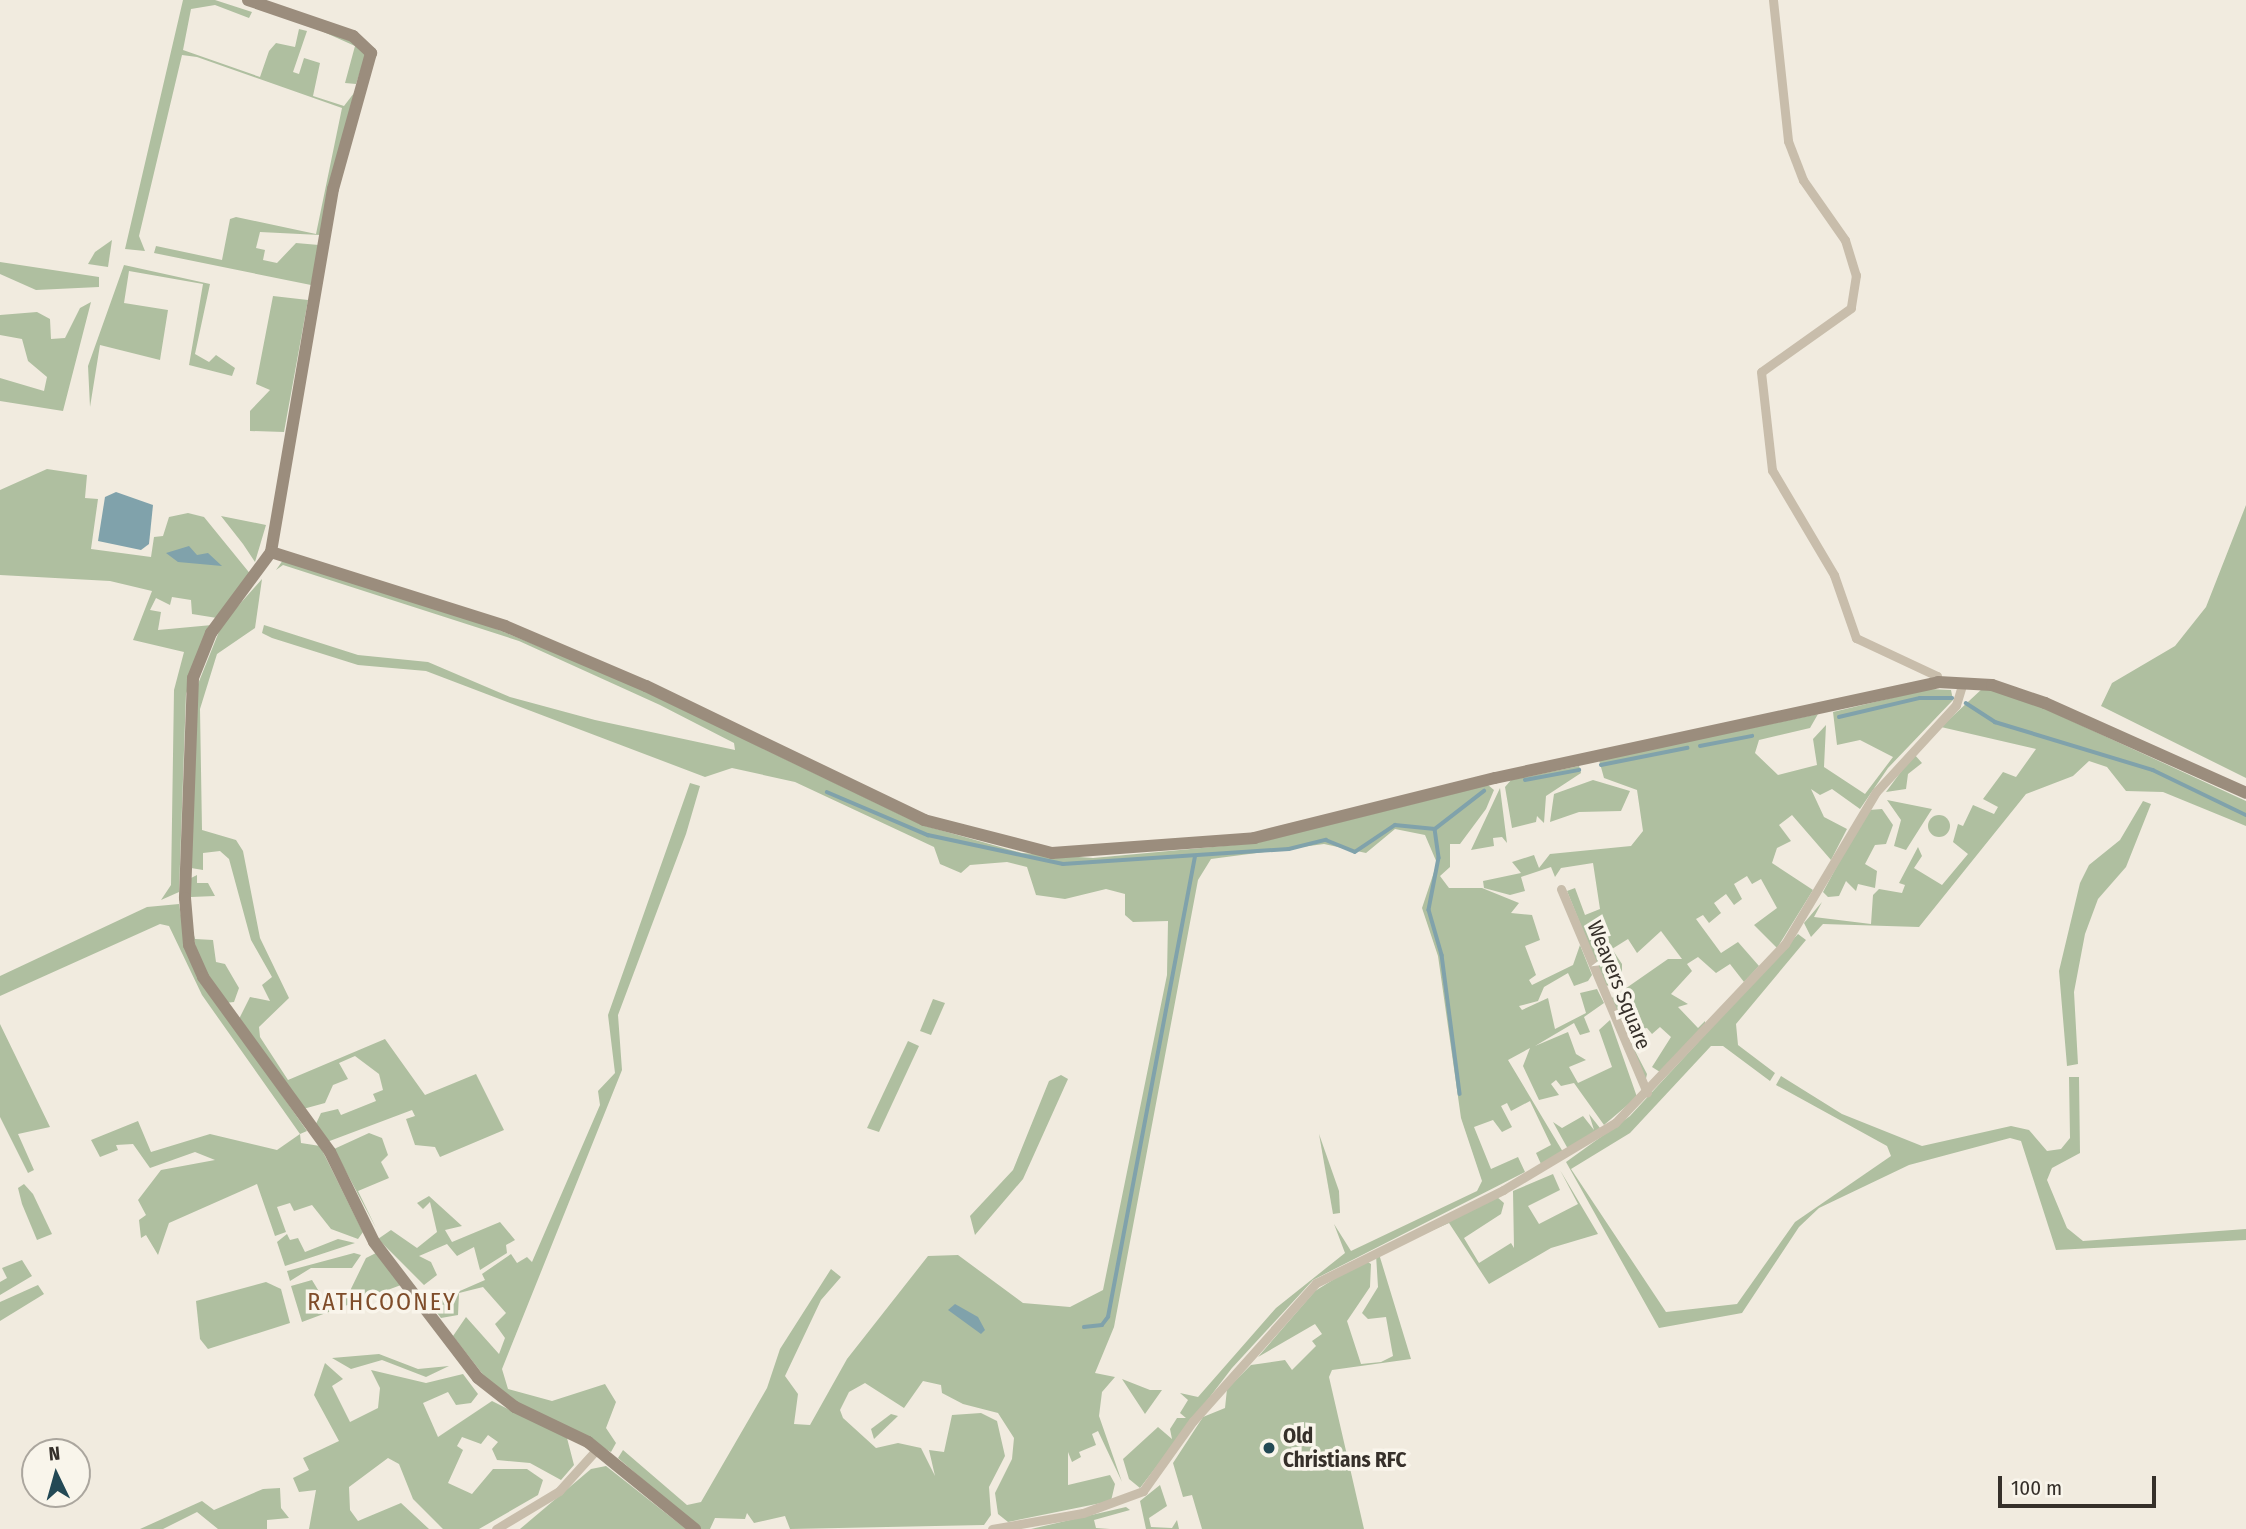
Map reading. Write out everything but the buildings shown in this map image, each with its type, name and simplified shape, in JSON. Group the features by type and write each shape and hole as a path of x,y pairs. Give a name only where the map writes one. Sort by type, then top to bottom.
{"street":[{"path":"248,0 353,36 371,48 332,188 271,552 211,633 193,678 185,903 195,961 330,1152 374,1242 465,1363 502,1399 597,1449 695,1529"},
{"path":"1773,0 1788,141 1803,180 1845,240 1856,275 1851,308 1761,372 1772,470 1835,575 1856,638 1937,676 1938,682"},
{"path":"271,552 514,630 933,824 1052,853 1254,838 1486,780 1938,682 1993,685 2069,711 2246,793"},
{"path":"992,1529 1083,1513 1143,1492 1193,1421 1316,1283 1557,1161 1606,1131 1647,1093 1785,944 1876,792 1956,705 1963,682"},
{"name":"Weavers Square","path":"1561,888 1647,1093"},
{"path":"496,1529 559,1491 597,1449"}],"green space":[{"path":"183,0 215,0 252,12 249,18 215,5 191,9 183,50 260,77 269,51 276,43 295,47 299,29 307,31 293,72 299,74 304,58 320,63 313,96 344,106 354,93 320,235 260,232 256,248 265,250 263,260 277,263 296,243 319,245 311,285 154,253 156,246 222,260 230,219 236,217 316,234 342,108 197,57 182,55 139,236 145,251 125,249"},
{"path":"317,29 359,44 366,54 356,84 345,83 355,46"},
{"path":"112,240 108,267 88,264 95,252"},
{"path":"0,262 99,277 99,287 36,290 0,274"},
{"path":"124,265 210,284 195,354 209,362 216,355 235,368 232,376 189,365 203,284 129,271 124,303 168,310 160,360 100,345 90,407 88,366"},
{"path":"273,296 308,300 284,432 250,431 250,411 270,390 256,384"},
{"path":"91,302 63,411 0,401 0,378 44,391 47,377 28,361 22,339 0,335 0,315 37,312 50,319 51,339 65,338 80,308"},
{"path":"47,469 87,475 85,498 98,499 91,549 151,557 154,537 163,536 169,517 188,513 204,517 252,576 217,618 192,614 191,600 172,597 170,605 156,598 150,610 161,612 158,630 212,625 186,694 179,892 161,900 171,885 174,690 184,652 133,640 152,591 110,581 0,575 0,490"},
{"path":"2246,505 2246,778 2101,706 2112,683 2175,646 2206,607"},
{"path":"221,516 266,525 255,562 243,544"},
{"path":"283,560 484,624 617,678 922,825 1022,853 1093,858 1256,843 1488,785 1494,790 1486,809 1460,844 1450,844 1450,867 1440,876 1449,888 1482,888 1519,903 1511,913 1532,915 1540,940 1525,946 1536,975 1529,980 1532,985 1573,965 1580,945 1592,975 1588,981 1574,986 1568,973 1544,987 1538,1001 1519,1006 1522,1010 1548,998 1555,1029 1586,1013 1580,993 1597,989 1604,1003 1584,1017 1590,1032 1580,1035 1574,1023 1535,1046 1568,1032 1576,1054 1586,1060 1569,1067 1578,1083 1612,1067 1599,1030 1610,1020 1637,1097 1604,1125 1574,1083 1561,1086 1556,1080 1551,1084 1559,1095 1539,1100 1523,1066 1530,1048 1508,1060 1563,1152 1541,1164 1536,1153 1551,1145 1530,1101 1511,1111 1507,1103 1501,1106 1512,1127 1502,1132 1493,1120 1474,1127 1491,1169 1518,1157 1525,1172 1313,1280 1232,1368 1140,1488 1129,1479 1123,1459 1158,1427 1172,1439 1170,1429 1177,1418 1186,1418 1180,1413 1188,1400 1180,1393 1198,1397 1276,1308 1345,1253 1334,1224 1351,1251 1477,1191 1482,1181 1461,1118 1438,956 1422,908 1437,863 1425,835 1395,829 1366,853 1324,844 1211,859 1198,880 1114,1327 1095,1373 1115,1377 1102,1392 1099,1416 1122,1482 1098,1431 1092,1434 1096,1445 1079,1452 1081,1457 1072,1462 1068,1452 1068,1485 1110,1475 1115,1484 1111,1501 1008,1522 998,1514 995,1493 1012,1459 1014,1438 998,1413 963,1404 942,1393 941,1385 923,1381 904,1408 865,1383 849,1392 840,1410 843,1418 876,1448 898,1443 921,1448 935,1476 929,1450 944,1452 952,1415 981,1413 997,1421 1005,1456 989,1487 991,1515 984,1525 790,1529 785,1516 754,1523 747,1513 745,1519 715,1518 710,1529 700,1529 618,1458 623,1450 687,1505 701,1502 767,1388 780,1349 831,1269 841,1277 821,1300 785,1376 798,1394 794,1424 810,1425 847,1359 928,1256 958,1255 1023,1303 1070,1307 1103,1290 1167,975 1168,921 1133,922 1125,915 1125,894 1106,889 1065,899 1036,895 1027,867 1007,862 970,865 961,873 940,864 934,847 795,782 732,768 705,777 426,671 358,665 272,638 262,633 264,625 358,655 428,662 510,697 595,720 735,750 734,743 660,705 519,641 283,565 276,570"},
{"path":"262,579 255,628 217,654 200,709 202,830 236,840 243,851 260,938 289,998 259,1027 260,1037 288,1080 385,1039 425,1095 476,1074 504,1130 440,1157 435,1147 415,1145 406,1119 415,1116 412,1110 327,1142 315,1126 321,1113 338,1109 341,1115 376,1101 373,1094 383,1090 379,1074 355,1056 339,1063 348,1079 333,1085 325,1103 303,1109 239,1019 250,997 270,1001 262,985 272,977 251,940 229,859 220,851 203,853 203,870 191,868 194,694 222,624"},
{"path":"1983,688 2011,693 2246,801 2246,826 2163,792 2126,791 2107,767 2089,761 2073,776 2026,794 1919,927 1823,924 1811,937 1804,923 1822,902 1814,917 1871,924 1873,895 1879,889 1902,893 1905,885 1899,883 1918,847 1922,856 1914,868 1942,885 1968,854 1953,842 1958,824 1963,826 1973,805 1994,814 1998,807 1983,799 2003,772 2016,777 2036,749 1941,727"},
{"path":"1929,689 1951,690 1953,700 1888,768 1860,809 1832,789 1820,795 1811,789 1824,817 1847,829 1831,860 1792,815 1779,825 1791,841 1777,848 1772,863 1813,890 1777,948 1754,925 1777,908 1761,879 1752,884 1747,876 1734,884 1742,899 1734,905 1726,894 1714,903 1721,913 1709,923 1703,915 1696,919 1721,953 1738,942 1759,966 1744,982 1730,964 1716,973 1698,957 1687,964 1692,971 1671,994 1688,1004 1678,1007 1698,1028 1705,1021 1705,1027 1660,1072 1652,1067 1671,1037 1660,1027 1652,1034 1647,1028 1630,1031 1625,1018 1619,1020 1647,1074 1645,1083 1609,1000 1668,959 1682,959 1661,931 1637,953 1628,939 1612,949 1622,964 1622,979 1613,987 1605,985 1567,891 1575,888 1585,915 1600,909 1593,863 1561,868 1555,877 1551,867 1521,877 1525,891 1510,895 1484,888 1483,881 1521,873 1512,862 1534,855 1539,868 1550,854 1631,846 1643,831 1637,790 1604,778 1599,760 1818,714 1810,728 1759,740 1755,753 1778,775 1817,765 1813,739 1826,725 1824,767 1865,794 1893,757 1860,740 1837,745 1833,712"},
{"path":"1914,754 1922,763 1908,774 1906,789 1886,792"},
{"path":"1579,766 1581,773 1546,796 1544,823 1537,816 1536,822 1512,828 1505,787 1511,780"},
{"path":"1593,780 1630,791 1621,811 1579,812 1550,822 1554,794"},
{"path":"690,783 700,786 686,834 618,1015 622,1070 502,1369 508,1389 552,1401 605,1384 616,1402 606,1428 616,1443 611,1452 495,1390 453,1336 466,1317 499,1354 505,1338 495,1324 506,1313 483,1287 459,1293 458,1315 441,1318 430,1304 485,1280 482,1274 511,1254 517,1263 527,1257 532,1262 600,1105 598,1091 615,1073 608,1015"},
{"path":"1500,788 1507,843 1502,837 1493,838 1494,846 1471,850"},
{"path":"1887,800 1932,809 1906,850 1894,846 1901,820"},
{"path":"2143,801 2151,804 2126,867 2098,899 2085,934 2074,992 2078,1064 2067,1066 2059,971 2080,883 2089,865 2120,840"},
{"path":"1882,809 1893,825 1886,844 1875,845 1865,864 1877,871 1875,888 1858,884 1856,891 1846,881 1839,896 1828,897 1823,892 1857,829 1869,810"},
{"path":"1939,815 1949,822 1950,826 1943,836 1939,837 1929,830 1928,826 1935,816"},
{"path":"197,875 197,883 208,883 215,896 191,897 191,878"},
{"path":"179,904 186,945 212,995 307,1131 300,1134 202,995 169,926 160,924 0,996 0,976 147,907"},
{"path":"192,928 195,939 213,940 216,962 225,964 239,988 234,1002 225,1003 198,960"},
{"path":"1798,934 1806,940 1736,1024 1738,1045 1775,1073 1770,1081 1723,1046 1711,1046 1630,1133 1571,1169 1666,1312 1737,1304 1795,1222 1891,1156 1887,1146 1776,1085 1781,1076 1842,1114 1922,1146 2011,1126 2029,1130 2047,1151 2061,1149 2070,1138 2069,1077 2079,1077 2080,1153 2052,1168 2047,1180 2067,1228 2083,1241 2246,1229 2246,1240 2056,1250 2021,1141 2010,1138 1909,1165 1819,1208 1799,1227 1742,1313 1659,1328 1566,1162 1630,1116"},
{"path":"933,999 945,1003 931,1035 920,1031"},
{"path":"0,1024 50,1127 18,1134 34,1170 28,1173 0,1117"},
{"path":"908,1041 919,1046 879,1132 867,1128"},
{"path":"1061,1075 1068,1079 1023,1179 975,1235 970,1216 1013,1170 1049,1081"},
{"path":"1589,1114 1600,1128 1568,1149 1553,1122 1562,1128 1583,1116 1594,1130"},
{"path":"138,1121 151,1152 210,1134 277,1150 300,1134 301,1143 320,1146 363,1232 358,1239 331,1229 312,1205 294,1211 290,1203 277,1207 286,1232 275,1236 257,1184 169,1223 158,1255 146,1235 141,1238 139,1220 146,1215 138,1200 161,1170 215,1160 195,1152 150,1168 133,1144 116,1145 118,1150 100,1157 91,1140"},
{"path":"369,1133 382,1138 388,1155 381,1162 389,1178 358,1191 376,1228 334,1149"},
{"path":"1319,1134 1339,1191 1340,1213 1333,1214"},
{"path":"1560,1170 1598,1234 1551,1248 1489,1284 1449,1223 1379,1254 1411,1359 1332,1370 1329,1377 1364,1529 1202,1529 1192,1495 1183,1497 1173,1463 1203,1417 1225,1408 1227,1389 1251,1365 1285,1360 1292,1370 1316,1346 1312,1341 1322,1334 1315,1324 1258,1357 1315,1291 1365,1260 1371,1264 1370,1287 1347,1321 1361,1364 1381,1362 1393,1356 1386,1317 1368,1319 1362,1313 1378,1287 1376,1255 1497,1197 1504,1203 1501,1214 1464,1238 1479,1263 1511,1243 1514,1248 1513,1191 1553,1174 1560,1190 1528,1206 1539,1224 1578,1204"},
{"path":"24,1184 33,1194 52,1234 37,1240 18,1188"},
{"path":"429,1196 462,1226 445,1230 452,1242 500,1222 515,1240 506,1245 507,1253 480,1270 474,1247 457,1256 447,1244 419,1256 431,1262 437,1275 424,1285 378,1239 391,1230 417,1248 437,1232 430,1202 423,1209 417,1203"},
{"path":"287,1234 290,1240 298,1238 305,1252 338,1239 355,1243 285,1266 277,1242"},
{"path":"354,1253 361,1255 352,1268 311,1268 290,1281 287,1271"},
{"path":"376,1253 401,1285 302,1322 291,1286 312,1280 329,1308 347,1297 366,1258"},
{"path":"22,1260 32,1276 0,1295 0,1282 7,1278 2,1268"},
{"path":"266,1282 281,1289 290,1323 208,1349 200,1339 196,1301"},
{"path":"38,1285 44,1294 0,1321 0,1302"},
{"path":"379,1354 418,1369 449,1366 426,1377 382,1360 351,1369 332,1358"},
{"path":"325,1363 343,1379 332,1386 350,1422 378,1408 380,1388 371,1370 426,1383 463,1374 478,1394 471,1403 456,1405 448,1392 423,1403 438,1437 492,1401 567,1438 574,1465 561,1480 530,1463 497,1460 492,1449 498,1442 488,1435 481,1444 462,1437 457,1446 463,1450 448,1483 472,1494 493,1469 527,1469 543,1480 538,1495 479,1529 443,1529 413,1499 399,1464 388,1458 349,1487 350,1510 358,1521 401,1503 429,1529 309,1529 316,1490 299,1492 293,1478 309,1470 303,1458 339,1441 314,1395"},
{"path":"1122,1379 1150,1390 1162,1390 1145,1414"},
{"path":"891,1414 898,1416 874,1439 871,1429"},
{"path":"606,1466 686,1529 520,1529 591,1469"},
{"path":"1160,1485 1167,1506 1149,1518 1151,1527 1172,1528 1177,1520 1179,1529 1146,1529 1140,1501"},
{"path":"280,1488 281,1508 289,1518 267,1520 267,1529 218,1529 197,1512 163,1529 140,1529 202,1501 214,1510 263,1489"},
{"path":"1126,1507 1130,1510 1094,1520 1096,1528 1110,1529 1031,1529"}],"water":[{"path":"116,492 153,505 149,544 141,550 98,541 105,497"},
{"path":"189,546 197,555 208,553 222,566 178,562 166,553"},
{"path":"955,1304 978,1317 985,1330 981,1334 948,1310"}],"waterway":[{"path":"1839,717 1920,698 1952,698"},
{"path":"1966,703 1995,722 2153,770 2246,815"},
{"path":"1700,746 1752,736"},
{"path":"1601,765 1687,748"},
{"path":"1525,780 1579,770"},
{"path":"827,792 928,835 1063,864 1289,849 1326,840 1355,852 1395,825 1435,829 1484,791"},
{"path":"1435,829 1439,858 1429,910 1442,955 1460,1094"},
{"path":"1084,1327 1102,1325 1108,1317 1195,857"}],"place":[{"name":"Old Christians RFC","path":"1269,1448"}],"district":[{"name":"RATHCOONEY","path":"382,1303"}]}
